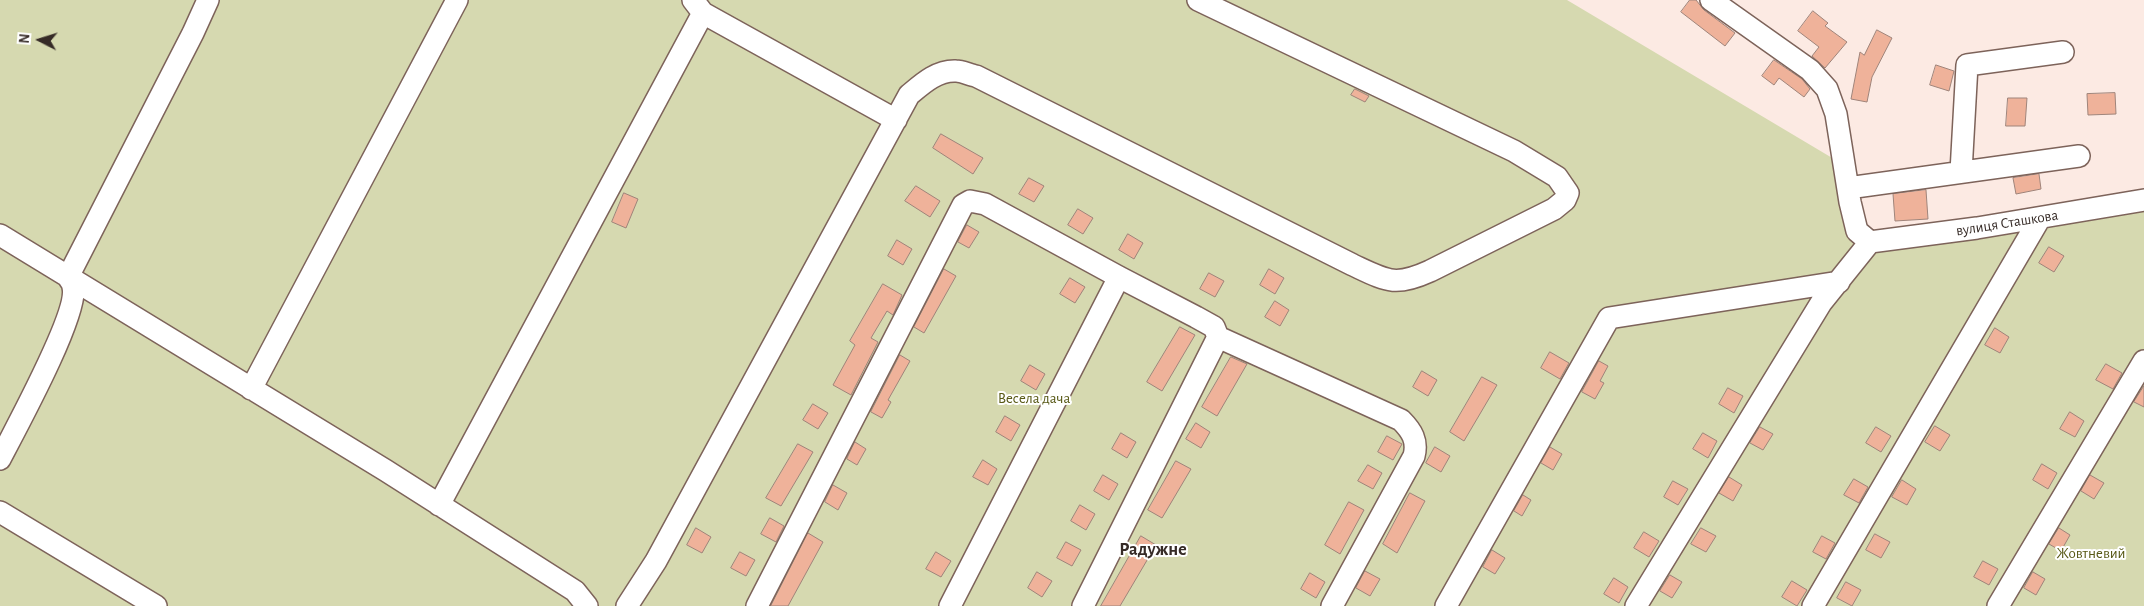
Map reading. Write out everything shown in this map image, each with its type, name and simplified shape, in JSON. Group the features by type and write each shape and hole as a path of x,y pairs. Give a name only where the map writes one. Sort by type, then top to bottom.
{"street":[{"path":"68,277 194,33 208,0"},
{"path":"251,389 457,0"},
{"path":"627,606 656,562 909,95 923,82 939,74 956,70 976,76 1353,266 1379,278 1395,282 1411,279 1430,271 1554,209 1565,200 1568,193 1557,177 1514,150 1198,0"},
{"path":"1636,606 1821,303 1870,242 1857,231 1836,114 1827,90 1810,70 1711,0"},
{"path":"439,505 698,7 896,120"},
{"path":"1960,172 1967,65 2063,52"},
{"path":"1848,188 2079,156"},
{"name":"вулиця Сташкова","path":"1870,242 2040,218 2144,200"},
{"path":"756,606 963,205 970,201 985,204 1214,327 1218,337 1215,347 1083,606"},
{"path":"1813,606 2040,218"},
{"path":"0,234 575,591 587,606"},
{"path":"0,459 50,360 70,310 74,288 68,277"},
{"path":"950,606 1119,277"},
{"path":"1446,606 1609,318 1839,282"},
{"path":"1218,337 1401,420 1411,431 1414,438 1414,456 1332,606"},
{"path":"1998,606 2142,366"},
{"path":"0,512 156,606"}],"green space":[{"path":"0,0 1567,0 1844,165 1870,242 2144,200 2144,606 0,606"}],"building":[{"path":"1690,0 1696,0 1704,10 1735,33 1725,46 1681,12"},
{"path":"1813,11 1828,23 1825,26 1847,42 1825,68 1812,56 1819,47 1798,31"},
{"path":"1877,30 1892,38 1872,77 1867,102 1851,99 1860,52 1864,55"},
{"path":"1774,60 1802,79 1810,89 1804,97 1779,78 1774,85 1762,76"},
{"path":"1936,65 1954,71 1949,91 1930,85"},
{"path":"1355,89 1369,96 1365,102 1351,95"},
{"path":"2115,93 2116,114 2088,115 2087,94"},
{"path":"2008,98 2027,98 2025,126 2006,126"},
{"path":"941,134 983,158 973,174 933,148"},
{"path":"2039,174 2041,189 2016,194 2013,178"},
{"path":"1029,178 1044,186 1034,202 1019,194"},
{"path":"916,186 940,201 930,217 905,201"},
{"path":"1926,190 1928,219 1895,221 1893,194"},
{"path":"624,193 638,199 626,228 612,222"},
{"path":"1078,209 1093,218 1083,234 1068,225"},
{"path":"967,225 979,232 969,248 958,242"},
{"path":"1128,234 1143,243 1134,259 1119,250"},
{"path":"897,240 912,249 903,265 888,256"},
{"path":"2049,247 2064,256 2054,272 2039,263"},
{"path":"944,269 956,276 924,333 914,327"},
{"path":"1269,269 1284,278 1275,294 1260,285"},
{"path":"1209,273 1224,281 1215,297 1200,289"},
{"path":"1070,278 1085,287 1075,303 1060,294"},
{"path":"883,284 902,295 893,315 887,311 871,338 878,342 851,395 833,385 855,345 850,341"},
{"path":"1275,301 1289,310 1280,326 1265,317"},
{"path":"1180,327 1195,335 1162,391 1147,382"},
{"path":"1995,328 2009,337 2000,353 1985,345"},
{"path":"1550,352 1569,363 1560,379 1541,368"},
{"path":"900,355 910,361 888,400 891,402 882,418 871,412"},
{"path":"1231,357 1247,364 1217,416 1202,407"},
{"path":"1599,361 1608,366 1600,381 1604,383 1595,399 1582,392"},
{"path":"2106,364 2122,373 2113,389 2096,380"},
{"path":"1030,365 1045,374 1036,390 1021,381"},
{"path":"1422,371 1437,380 1428,396 1413,387"},
{"path":"1482,377 1497,385 1464,441 1450,432"},
{"path":"2144,386 2144,407 2134,402"},
{"path":"1728,388 1743,396 1734,413 1719,404"},
{"path":"813,404 828,413 818,429 803,420"},
{"path":"2070,412 2084,421 2075,437 2060,429"},
{"path":"1005,416 1020,425 1011,441 996,432"},
{"path":"1196,423 1210,432 1201,448 1186,439"},
{"path":"1935,426 1950,435 1940,451 1925,442"},
{"path":"1760,427 1773,434 1763,450 1750,443"},
{"path":"1876,427 1891,436 1881,452 1866,443"},
{"path":"1121,433 1136,442 1127,458 1112,449"},
{"path":"1703,433 1717,441 1708,458 1693,449"},
{"path":"1387,436 1402,444 1393,460 1378,452"},
{"path":"855,442 866,449 857,465 847,459"},
{"path":"798,444 813,452 781,506 766,498"},
{"path":"1435,447 1450,456 1441,472 1426,463"},
{"path":"1550,447 1562,454 1553,470 1541,463"},
{"path":"983,460 997,469 988,485 973,477"},
{"path":"1176,461 1191,469 1162,518 1148,510"},
{"path":"2042,464 2057,473 2048,489 2033,480"},
{"path":"1368,465 1382,473 1373,489 1358,481"},
{"path":"1103,475 1118,484 1109,500 1094,491"},
{"path":"2090,475 2104,483 2094,499 2081,491"},
{"path":"1729,477 1742,485 1733,501 1719,493"},
{"path":"1854,479 1868,487 1859,503 1844,495"},
{"path":"1902,480 1916,489 1907,505 1892,497"},
{"path":"1673,481 1688,489 1678,505 1664,497"},
{"path":"833,485 847,493 838,510 825,502"},
{"path":"1410,493 1425,501 1397,553 1383,544"},
{"path":"1523,495 1531,500 1522,516 1514,511"},
{"path":"1349,502 1364,510 1340,554 1325,545"},
{"path":"1080,505 1095,514 1086,530 1071,521"},
{"path":"770,518 784,526 776,542 761,534"},
{"path":"696,528 711,537 702,553 687,545"},
{"path":"1701,528 1716,536 1706,552 1691,544"},
{"path":"2059,528 2070,535 2061,551 2049,544"},
{"path":"1644,532 1659,541 1649,557 1634,548"},
{"path":"808,533 823,542 788,606 771,606"},
{"path":"1875,534 1890,542 1881,558 1866,550"},
{"path":"1141,536 1156,545 1120,606 1101,606"},
{"path":"1822,536 1835,543 1826,559 1813,552"},
{"path":"1066,542 1081,550 1072,566 1057,558"},
{"path":"1492,550 1505,558 1495,574 1483,567"},
{"path":"740,552 755,560 746,576 731,568"},
{"path":"936,552 951,561 941,577 926,569"},
{"path":"1983,561 1998,569 1989,585 1974,577"},
{"path":"1365,571 1380,579 1370,596 1356,588"},
{"path":"1037,572 1052,581 1042,597 1028,588"},
{"path":"2033,572 2045,579 2036,595 2024,588"},
{"path":"1310,573 1325,582 1316,598 1301,589"},
{"path":"1670,575 1682,582 1672,598 1660,591"},
{"path":"1614,578 1628,587 1619,603 1604,594"},
{"path":"1792,581 1807,590 1797,606 1782,597"},
{"path":"1846,582 1861,590 1852,606 1837,598"}],"district":[{"name":"Радужне","path":"1153,550"}],"park label":[{"name":"Весела дача","path":"1034,398"},
{"name":"Жовтневий","path":"2091,553"}]}
